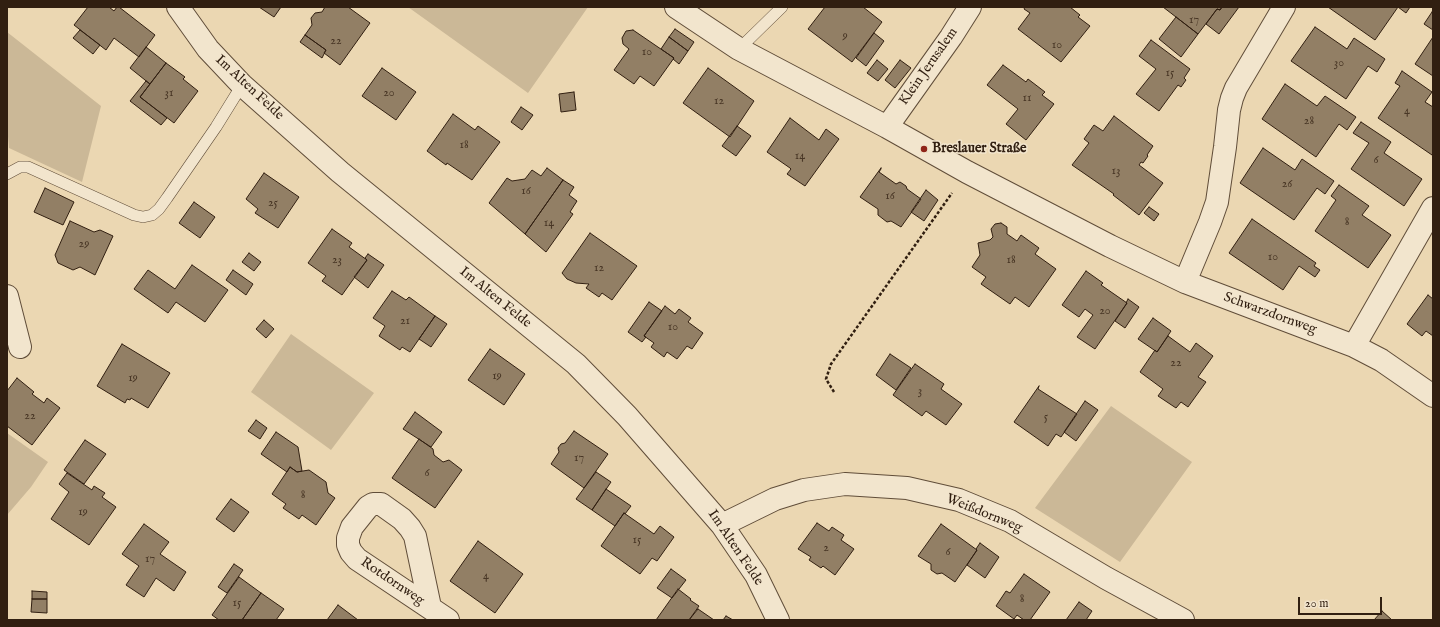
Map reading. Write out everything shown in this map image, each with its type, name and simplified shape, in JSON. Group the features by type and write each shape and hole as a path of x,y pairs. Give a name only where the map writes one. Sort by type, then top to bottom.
{"street":[{"name":"Im Alten Felde","path":"178,7 208,49 242,85 340,172 576,364 627,416 722,524 756,575 778,620"},
{"path":"676,7 739,49 888,127 967,172 1110,246 1185,282 1205,236 1217,202 1229,110 1232,98 1236,88 1284,7"},
{"name":"Klein Jerusalem","path":"888,127 951,37 970,7"},
{"path":"1354,346 1433,208"},
{"name":"Schwarzdornweg","path":"1185,282 1354,346 1381,360 1433,396"},
{"path":"7,296 20,347"},
{"name":"Weißdornweg","path":"722,524 776,499 804,490 845,484 907,488 959,500 1010,521 1106,578 1183,620"},
{"name":"Rotdornweg","path":"430,607 415,536 402,519 381,504 373,504 368,507 352,527 348,538 348,545 351,552 357,559 448,620"}],"lane":[{"path":"739,49 782,7"},
{"path":"7,174 20,167 28,167 134,215 143,217 152,215 159,209 172,192 216,127 242,85"}],"path":[{"path":"834,392 826,378 831,364 967,172"}],"shaded area":[{"path":"408,7 588,7 528,93"},
{"path":"7,32 101,106 82,182 9,148 7,125"},
{"path":"291,334 374,393 331,450 251,392"},
{"path":"1111,406 1192,462 1120,562 1035,508"},
{"path":"7,433 48,462 31,487 7,515"}],"building":[{"path":"88,7 109,7 114,11 117,7 119,7 155,35 139,57 114,38 106,50 74,25"},
{"path":"259,7 281,7 274,17"},
{"path":"325,7 348,7 370,23 340,65 324,53 326,50 305,35 312,25 311,18 315,13 322,12"},
{"path":"825,7 863,7 882,22 852,62 808,29"},
{"path":"1025,7 1070,7 1080,15 1078,17 1090,26 1061,62 1018,29 1030,13 1024,9"},
{"path":"1163,7 1222,7 1220,10 1217,9 1198,34"},
{"path":"1222,7 1239,7 1219,34 1206,24 1217,9 1220,10"},
{"path":"1328,7 1398,7 1375,40"},
{"path":"1398,7 1410,7 1406,13"},
{"path":"1432,12 1433,13 1433,30 1424,24"},
{"path":"1176,17 1198,34 1181,57 1159,39"},
{"path":"1315,27 1347,49 1354,38 1385,59 1377,72 1368,66 1346,99 1291,61"},
{"path":"675,29 694,42 688,51 669,37"},
{"path":"80,30 100,45 93,54 73,38"},
{"path":"633,30 674,58 654,86 640,76 634,84 614,70 629,49 623,44 622,38 626,31"},
{"path":"874,33 884,41 866,66 856,58"},
{"path":"305,35 326,50 322,58 300,42"},
{"path":"669,37 688,51 679,64 673,59 674,58 661,49"},
{"path":"1433,37 1433,76 1415,64"},
{"path":"1151,40 1190,69 1184,78 1186,80 1181,87 1178,85 1159,111 1136,94 1156,69 1139,56"},
{"path":"146,47 166,63 150,84 130,68"},
{"path":"877,60 888,69 878,81 867,73"},
{"path":"900,60 911,68 895,88 885,80"},
{"path":"166,63 185,77 183,79 198,91 174,123 140,97"},
{"path":"1003,65 1026,82 1028,79 1045,92 1042,95 1054,104 1026,140 1006,124 1018,109 987,85"},
{"path":"382,68 416,92 396,120 362,96"},
{"path":"708,68 754,101 730,137 683,103"},
{"path":"1402,71 1432,92 1425,102 1433,107 1432,155 1378,118 1400,86 1395,83"},
{"path":"146,81 150,84 140,97 167,118 161,125 130,101"},
{"path":"1285,84 1317,106 1325,96 1356,117 1347,130 1339,124 1316,157 1262,119"},
{"path":"574,92 576,110 561,112 559,94"},
{"path":"521,107 533,115 522,130 511,122"},
{"path":"453,114 475,130 478,126 500,142 472,180 447,163 446,165 427,151"},
{"path":"1114,116 1153,146 1143,163 1141,162 1139,165 1163,183 1139,215 1113,195 1114,194 1072,165 1089,143 1084,139 1094,125 1103,131"},
{"path":"790,118 819,140 826,129 839,139 805,186 787,174 791,169 790,168 767,152"},
{"path":"1361,122 1391,142 1384,153 1422,179 1404,206 1351,169 1369,143 1353,133"},
{"path":"737,126 751,136 736,156 722,146"},
{"path":"1263,148 1295,170 1302,159 1334,181 1325,194 1317,188 1294,220 1240,183"},
{"path":"547,168 563,180 525,234 489,203 507,178 512,181 525,179 532,170 541,176"},
{"path":"881,168 879,172 896,184 900,182 921,199 901,227 891,221 887,222 878,215 878,209 860,197"},
{"path":"264,173 299,197 278,228 255,213 258,209 246,199"},
{"path":"563,180 574,187 569,195 577,201 570,212 573,214 546,252 525,234"},
{"path":"1339,185 1369,206 1362,215 1391,235 1368,268 1315,231 1336,200 1331,196"},
{"path":"45,188 74,202 63,225 34,212"},
{"path":"926,190 938,200 924,221 911,212"},
{"path":"194,202 215,217 200,238 179,223"},
{"path":"1149,207 1159,214 1154,221 1144,213"},
{"path":"1252,219 1316,263 1314,266 1320,270 1315,277 1299,266 1283,290 1229,253"},
{"path":"70,221 94,232 100,230 113,236 95,275 80,267 73,270 58,263 55,255"},
{"path":"1001,223 1007,227 1007,234 1017,241 1021,235 1039,248 1035,254 1056,269 1029,307 1015,297 1010,304 981,284 986,277 972,267 980,255 978,243 990,240 993,237 991,229 995,224"},
{"path":"332,229 352,243 349,247 367,260 342,295 322,281 326,276 308,263"},
{"path":"590,233 637,266 612,300 602,293 599,297 586,288 589,284 576,283 567,279 562,273"},
{"path":"249,253 261,262 254,271 242,262"},
{"path":"368,254 384,265 368,288 354,277 367,260 365,258"},
{"path":"192,265 228,290 205,322 176,302 168,313 134,289 148,270 175,289"},
{"path":"233,270 253,284 246,295 226,280"},
{"path":"1086,271 1103,283 1101,285 1127,303 1095,349 1077,337 1093,315 1085,309 1079,317 1062,305"},
{"path":"392,291 406,300 409,297 435,316 410,352 402,347 400,350 379,336 385,326 373,318"},
{"path":"1428,295 1433,299 1433,336 1426,331 1422,336 1407,324"},
{"path":"1128,299 1139,307 1125,328 1115,321"},
{"path":"649,302 662,311 644,336 646,337 642,342 628,332"},
{"path":"665,306 675,314 679,309 691,318 688,322 703,333 692,349 687,346 677,359 667,352 664,357 651,347 654,343 644,336"},
{"path":"435,316 447,324 431,347 419,339"},
{"path":"1153,318 1171,331 1157,352 1138,339"},
{"path":"264,320 274,329 266,338 256,329"},
{"path":"1168,336 1190,352 1196,343 1213,356 1198,377 1206,382 1188,407 1181,402 1176,408 1158,396 1163,389 1140,372 1155,350 1157,352"},
{"path":"122,344 170,373 148,408 131,398 130,400 127,399 125,403 97,386"},
{"path":"490,349 525,374 504,405 468,380"},
{"path":"890,354 911,368 896,390 876,375"},
{"path":"915,364 944,384 941,389 962,404 946,425 926,411 922,416 893,395"},
{"path":"17,378 34,392 32,394 44,403 47,398 60,408 32,445 7,426 7,391"},
{"path":"1039,386 1038,389 1077,414 1061,437 1056,434 1048,446 1014,422"},
{"path":"1085,401 1098,410 1076,441 1064,432"},
{"path":"415,412 442,432 431,447 403,429"},
{"path":"256,420 267,428 260,439 248,431"},
{"path":"574,431 608,454 584,488 551,464 559,452 558,448 561,444 565,443"},
{"path":"276,432 298,447 302,471 297,472 290,467 287,472 261,454"},
{"path":"419,439 433,449 434,455 443,462 449,460 462,470 435,508 392,478"},
{"path":"85,440 106,454 84,484 64,470"},
{"path":"290,467 297,472 309,470 326,482 328,493 335,498 316,525 302,515 299,519 283,508 286,504 272,494"},
{"path":"596,472 611,482 592,510 576,499"},
{"path":"67,473 92,490 94,486 105,493 102,497 116,507 89,545 51,519 69,492 59,484"},
{"path":"606,489 631,506 615,526 592,510"},
{"path":"231,499 249,512 234,532 216,519"},
{"path":"624,513 654,534 660,526 674,537 657,561 652,558 640,574 601,546"},
{"path":"817,523 829,531 832,527 844,535 841,540 854,549 835,575 823,566 821,568 809,560 811,557 798,549"},
{"path":"144,524 169,542 160,554 186,572 174,591 156,578 144,597 126,585 139,566 122,554"},
{"path":"941,524 977,550 955,582 942,573 937,574 931,570 931,564 918,556"},
{"path":"478,541 523,574 495,613 450,581"},
{"path":"980,543 999,557 985,578 967,565"},
{"path":"234,564 243,570 227,593 218,587"},
{"path":"671,569 686,580 672,598 657,588"},
{"path":"1024,574 1050,592 1030,620 1024,620 1017,615 1014,619 996,606 1006,591 1010,593"},
{"path":"239,577 261,593 242,620 219,620 212,615"},
{"path":"678,589 699,606 689,620 656,620"},
{"path":"32,591 47,592 47,599 32,599"},
{"path":"261,593 284,609 276,620 242,620"},
{"path":"32,599 47,599 47,613 31,612"},
{"path":"1079,602 1092,611 1086,620 1066,620"},
{"path":"338,605 358,620 327,620"},
{"path":"698,609 714,620 689,620"},
{"path":"1382,611 1392,620 1374,620"},
{"path":"726,616 733,620 723,620"}],"place":[{"name":"Breslauer Straße","path":"924,149"}]}
